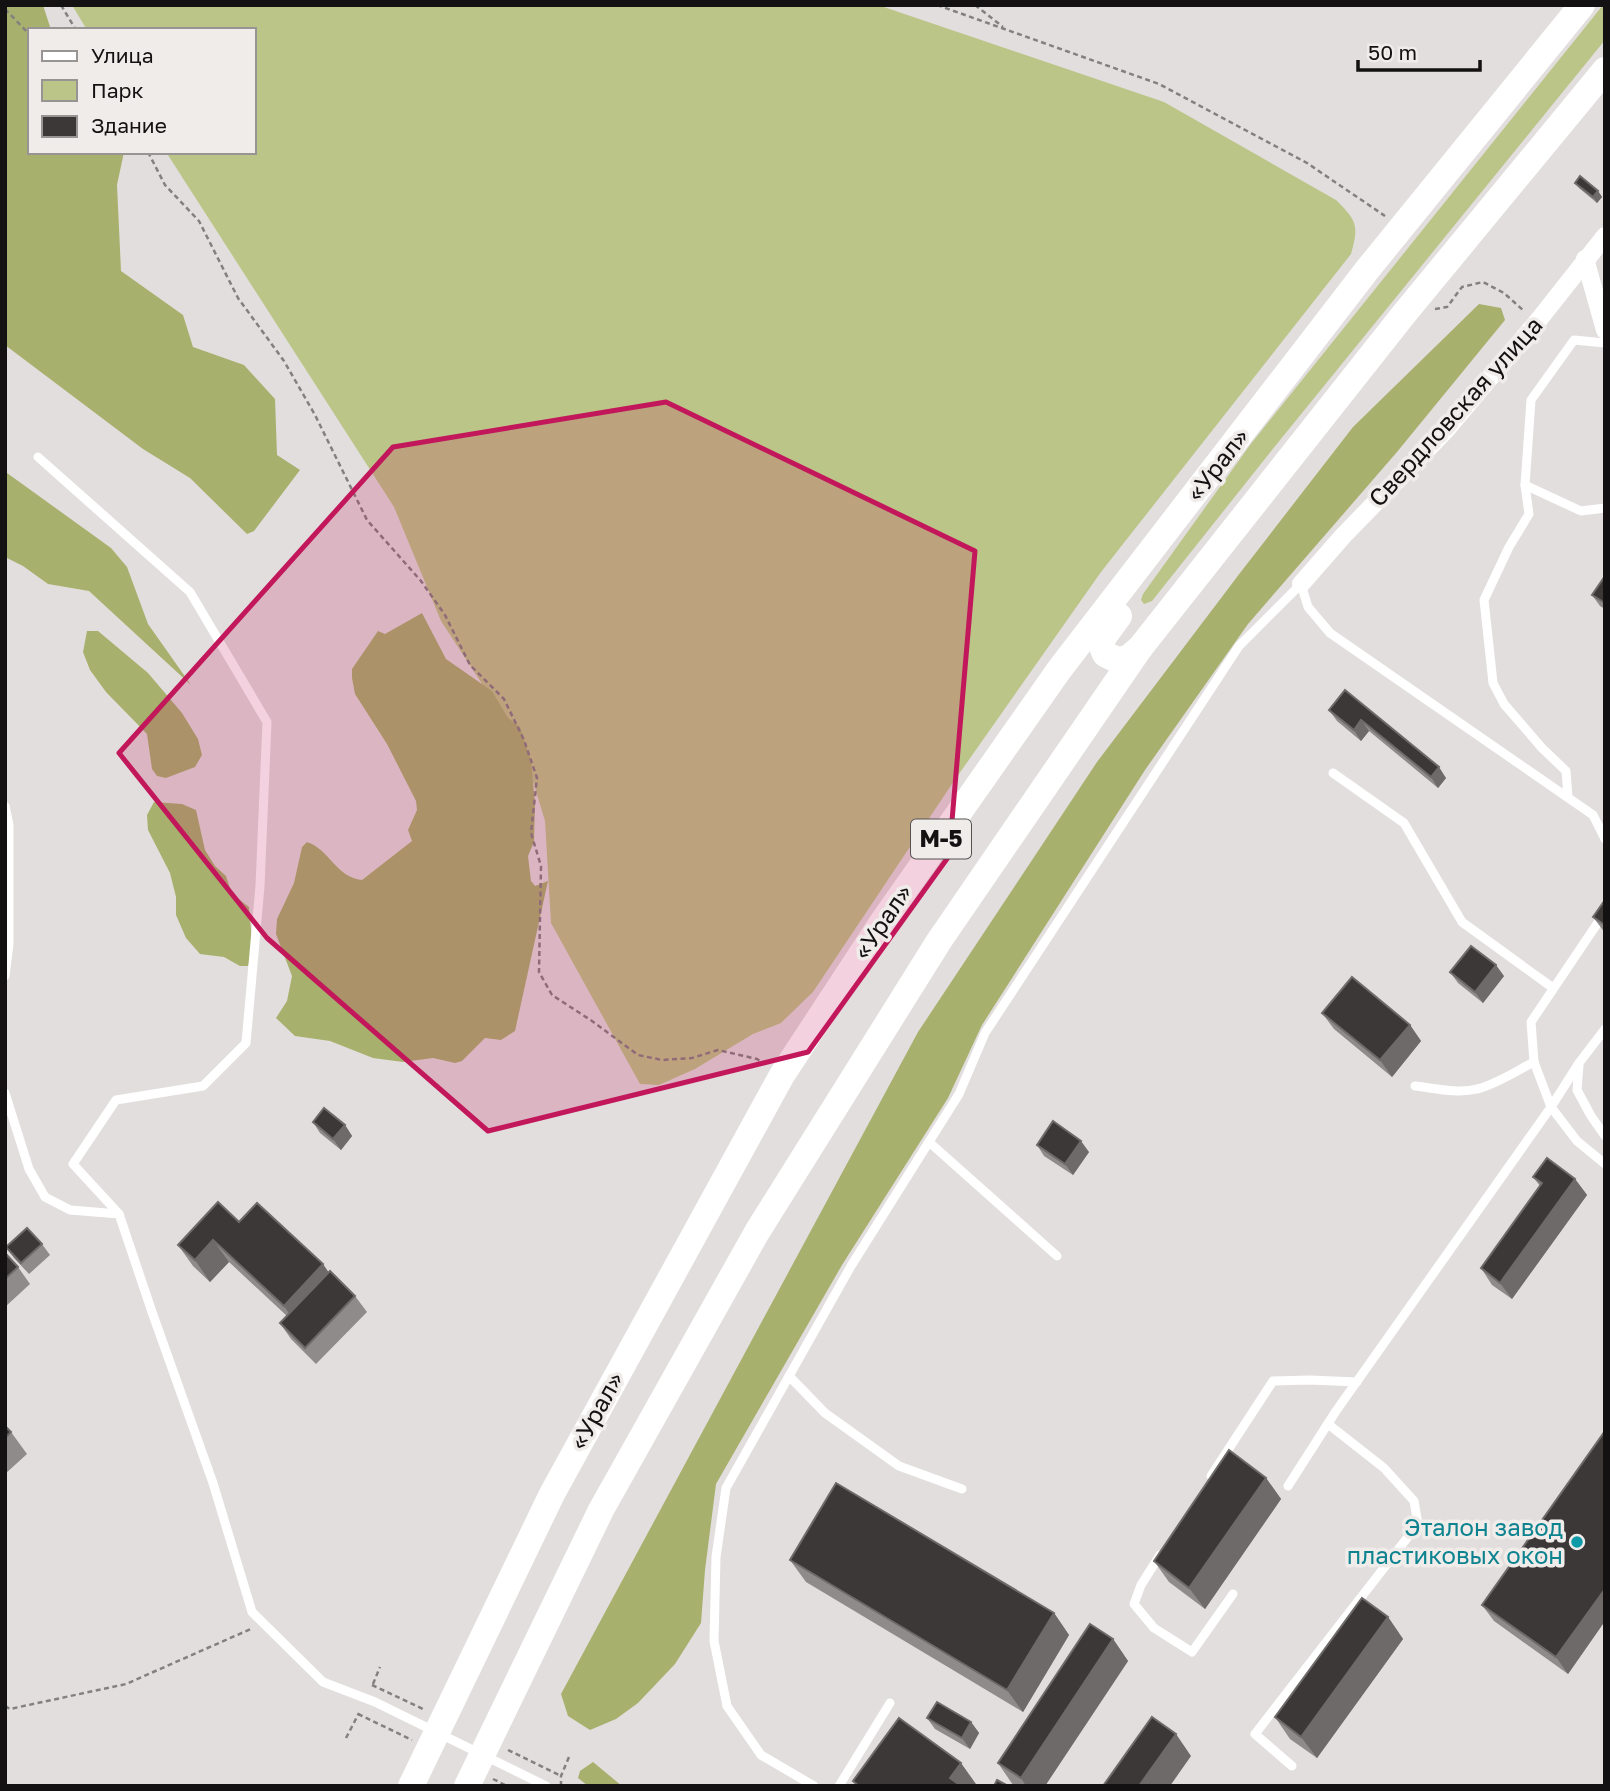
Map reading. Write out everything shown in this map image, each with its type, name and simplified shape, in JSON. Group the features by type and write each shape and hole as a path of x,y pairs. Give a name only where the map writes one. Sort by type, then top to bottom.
{"main road":[{"name":"«Урал»","path":"411,1786 552,1494 782,1075 883,921 1067,660 1359,281 1582,5"},
{"name":"М-5","path":"467,1786 601,1510 757,1232 939,941 1140,648 1404,314 1605,70"},
{"path":"1140,648 1128,658 1117,660 1105,654 1100,642 1139,589 1147,556"}],"street":[{"name":"Свердловская улица","path":"1301,584 1343,536 1446,430 1605,236"},
{"path":"1585,259 1605,330"}],"lane":[{"path":"1568,797 1566,771 1504,704 1493,683 1484,600 1509,547 1529,514 1525,485 1531,400 1574,341 1605,343"},
{"path":"38,457 190,592 267,722 260,886 246,1042 203,1086 116,1100 74,1164 119,1214 214,1483 253,1612 323,1682 375,1702 546,1786"},
{"path":"1525,485 1581,511 1605,508"},
{"path":"814,1786 761,1755 727,1706 714,1641 716,1557 726,1488 851,1266 959,1094 985,1033 1239,646 1301,584 1308,607 1331,632 1593,815 1605,839"},
{"path":"1333,773 1404,823 1462,922 1553,988"},
{"path":"5,806 9,825 9,931 5,975"},
{"path":"1605,912 1531,1022 1534,1062 1550,1107 1577,1141 1605,1164"},
{"path":"1288,1486 1357,1382 1605,1029"},
{"path":"1415,1086 1477,1090 1534,1062"},
{"path":"1579,1063 1577,1090 1605,1136"},
{"path":"5,1093 29,1169 45,1197 70,1210 119,1214"},
{"path":"929,1142 1057,1256"},
{"path":"789,1376 825,1413 899,1466 962,1489"},
{"path":"1207,1483 1273,1381 1357,1382"},
{"path":"1292,1766 1255,1734 1418,1524 1414,1501 1384,1468 1328,1424"},
{"path":"1163,1551 1141,1585 1134,1604 1154,1628 1192,1651 1233,1594"},
{"path":"839,1786 890,1703"}],"path":[{"path":"61,5 75,28"},
{"path":"937,5 1159,84 1307,163 1402,228"},
{"path":"975,5 1007,30"},
{"path":"5,9 28,33"},
{"path":"149,154 165,185 199,221 238,298 285,361 367,520 421,581 445,615 470,665 504,699 524,740 537,778 531,833 541,866 539,972 552,995 638,1055 662,1060 692,1058 719,1050 757,1059 782,1075"},
{"path":"1404,314 1447,307 1462,287 1483,282 1504,293 1537,322"},
{"path":"5,1706 9,1709 126,1684 263,1623"},
{"path":"380,1667 372,1685 423,1709"},
{"path":"346,1738 358,1714"},
{"path":"498,1746 561,1776"},
{"path":"561,1786 561,1776 569,1757"}],"highlighted area":[{"path":"666,402 975,551 949,856 808,1052 488,1131 267,938 119,753 393,447"}],"green space":[{"path":"5,5 43,5 50,28 28,28 28,154 124,154 117,185 121,271 183,315 193,347 244,365 275,399 277,455 300,470 254,531 247,534 190,478 143,449 5,345"},
{"path":"72,5 878,5 1164,102 1336,200 1352,219 1355,236 1351,254 1101,572 954,781 813,992 781,1023 753,1034 695,1069 659,1085 640,1084 551,923 545,821 522,745 441,621 394,507 167,154 256,154 256,28 86,28"},
{"path":"1603,5 1605,40 1152,601 1144,604 1141,600 1143,594 1250,445"},
{"path":"1479,304 1501,308 1505,320 1397,452 1248,624 1145,770 982,1025 948,1098 842,1265 716,1484 701,1623 675,1664 638,1703 616,1719 590,1730 568,1716 561,1694 918,1032 1097,762 1240,573 1353,427"},
{"path":"5,470 111,548 127,567 148,624 191,685 89,591 48,584 5,557"},
{"path":"422,613 446,659 492,691 508,718 520,727 531,761 535,803 534,842 528,856 531,881 535,886 548,881 515,1031 501,1040 485,1038 462,1061 455,1063 433,1058 403,1062 373,1058 330,1041 295,1036 276,1018 287,1001 292,976 276,934 277,919 294,883 302,847 307,842 315,846 339,869 362,880 412,841 408,830 417,810 416,801 387,744 355,694 352,669 378,631 385,634"},
{"path":"87,631 98,631 148,673 182,713 198,739 202,755 195,767 166,778 157,776 152,769 147,734 106,692 90,670 83,652"},
{"path":"154,802 182,804 196,810 205,850 215,866 226,876 232,894 249,907 253,952 248,966 240,966 224,957 200,954 186,938 176,915 176,897 170,873 148,830 147,815"},
{"path":"593,1762 622,1786 588,1786 578,1778 580,1771"}],"building":[{"path":"1580,176 1598,191 1593,197 1575,183"},
{"path":"1605,576 1605,603 1592,595"},
{"path":"1345,690 1439,767 1431,777 1361,720 1354,730 1329,710"},
{"path":"1605,900 1605,925 1593,917"},
{"path":"1471,946 1496,965 1475,992 1450,972"},
{"path":"1352,977 1410,1025 1380,1060 1322,1013"},
{"path":"324,1108 345,1125 333,1139 313,1122"},
{"path":"1053,1121 1081,1141 1065,1164 1037,1145"},
{"path":"1547,1158 1575,1179 1500,1283 1481,1268 1542,1183 1533,1177"},
{"path":"218,1202 239,1222 257,1203 323,1264 284,1306 213,1240 195,1260 178,1245"},
{"path":"27,1228 42,1244 21,1263 6,1247"},
{"path":"5,1253 18,1267 5,1279"},
{"path":"330,1271 355,1296 305,1348 280,1323"},
{"path":"5,1426 11,1432 5,1438"},
{"name":"Эталон завод пластиковых окон","path":"1605,1431 1605,1589 1556,1657 1482,1605"},
{"path":"1229,1450 1266,1478 1189,1588 1154,1561"},
{"path":"836,1483 1054,1613 1007,1690 790,1560"},
{"path":"1362,1598 1388,1617 1301,1737 1275,1717"},
{"path":"1090,1624 1113,1639 1021,1778 998,1763"},
{"path":"937,1702 971,1722 962,1738 927,1718"},
{"path":"1152,1717 1176,1734 1139,1786 1103,1786"},
{"path":"899,1718 961,1763 950,1778 961,1786 859,1786 853,1781"},
{"path":"997,1780 1008,1786 994,1786"}],"place":[{"name":"Эталон завод пластиковых окон","path":"1577,1542"}]}
